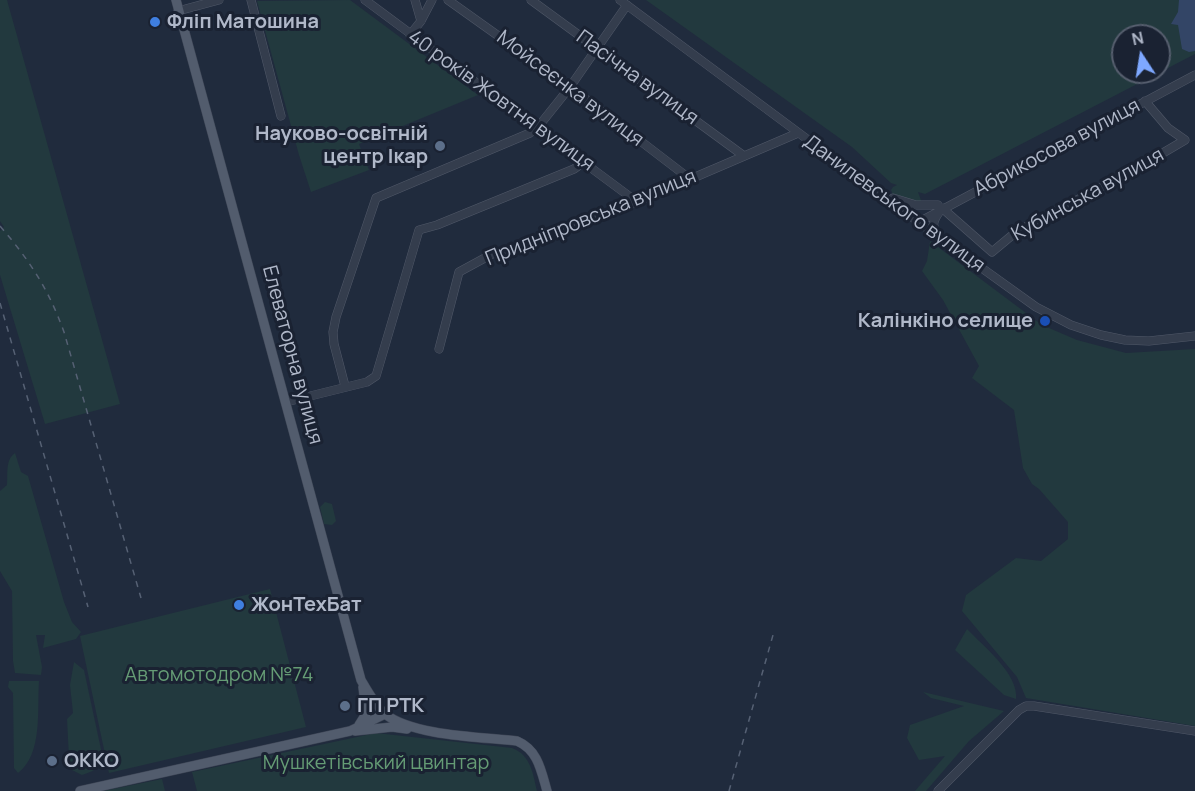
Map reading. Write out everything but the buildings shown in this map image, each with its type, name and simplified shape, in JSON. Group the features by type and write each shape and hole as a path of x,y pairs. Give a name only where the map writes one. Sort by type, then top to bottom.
{"main road":[{"name":"Елеваторна вулиця","path":"176,0 361,680 385,714"},
{"path":"350,731 360,724 366,714 361,680"},
{"path":"350,731 385,714 422,730"},
{"path":"80,791 350,731 392,728 517,741 527,745 539,764 547,791"}],"street":[{"path":"178,11 219,0"},
{"path":"251,0 281,116"},
{"name":"40 років Жовтня вулиця","path":"365,0 585,161 637,202"},
{"path":"415,0 421,21"},
{"path":"411,35 432,0"},
{"name":"Мойсеєнка вулиця","path":"448,0 570,87 690,179"},
{"name":"Пасічна вулиця","path":"531,0 744,156"},
{"name":"Данилевського вулиця","path":"620,0 1022,298 1071,325 1101,336 1149,341 1195,336"},
{"path":"345,386 333,332 336,316 376,198 530,133 538,127 570,87 627,5"},
{"name":"Абрикосова вулиця","path":"940,207 960,199 1195,75"},
{"name":"Кубинська вулиця","path":"940,207 992,252 1016,232 1185,141 1168,128 1145,101"},
{"name":"Придніпровська вулиця","path":"439,349 459,272 494,253 519,248 637,202 798,133"},
{"path":"286,402 367,382 376,376 419,230 437,225 574,169 585,161"},
{"path":"882,194 902,202 940,207"},
{"path":"906,212 940,207"},
{"path":"919,222 940,207"},
{"path":"940,207 934,220 935,230 940,238"},
{"path":"938,791 1019,710 1026,706 1034,705 1195,731"}],"green space":[{"path":"0,0 7,0 120,404 45,424 0,275 0,231 4,227 0,221"},
{"path":"350,0 478,95 359,144 369,170 311,192 257,1"},
{"path":"646,0 1195,0 1195,54 1171,66 1171,24 1111,24 1111,84 1137,84 925,194 918,192 922,203 893,195 891,190 897,185 891,183 852,147"},
{"path":"930,241 1042,325 1077,340 1126,353 1195,349 1195,726 1026,698 1017,677 962,611 966,595 1016,558 1041,561 1068,539 1068,522 1032,484 1023,468 1014,410 972,378 979,366 943,300 922,271 927,261"},
{"path":"15,453 21,472 28,476 64,602 72,622 81,632 76,639 43,648 45,635 36,635 42,667 41,675 15,673 12,591 0,571 0,491 7,485 8,463"},
{"path":"325,502 332,504 336,521 332,525 324,524 320,507"},
{"name":"Автомотодром №74","path":"270,589 306,727 109,773 80,636"},
{"path":"967,629 1006,670 1012,680 1016,699 1004,695 955,650"},
{"path":"74,662 84,670 102,754 101,763 82,775 72,770 69,758 67,719 73,713 70,685"},
{"path":"9,681 39,681 35,743 32,755 18,773 14,768 13,693 8,687"},
{"path":"923,692 1004,711 969,741 926,791 915,791 945,756 919,760 907,738 910,725 964,706 931,698"},
{"name":"Мушкетівський цвинтар","path":"376,733 512,748 527,760 537,791 197,791 192,772"},
{"path":"162,779 165,791 103,791"}],"water":[{"path":"1179,0 1195,0 1195,51 1189,52 1182,49 1178,25 1171,24 1178,12"}],"railway":[{"path":"0,226 37,276 64,332 141,598"},
{"path":"0,303 88,607"},
{"path":"729,791 773,635"}],"place":[{"name":"Фліп Матошина","path":"155,22"},
{"name":"Науково-освітній центр Ікар","path":"440,146"},
{"name":"Калінкіно селище","path":"1045,321"},
{"name":"ЖонТехБат","path":"239,605"},
{"name":"ГП РТК","path":"345,706"},
{"name":"ОККО","path":"52,761"}]}
